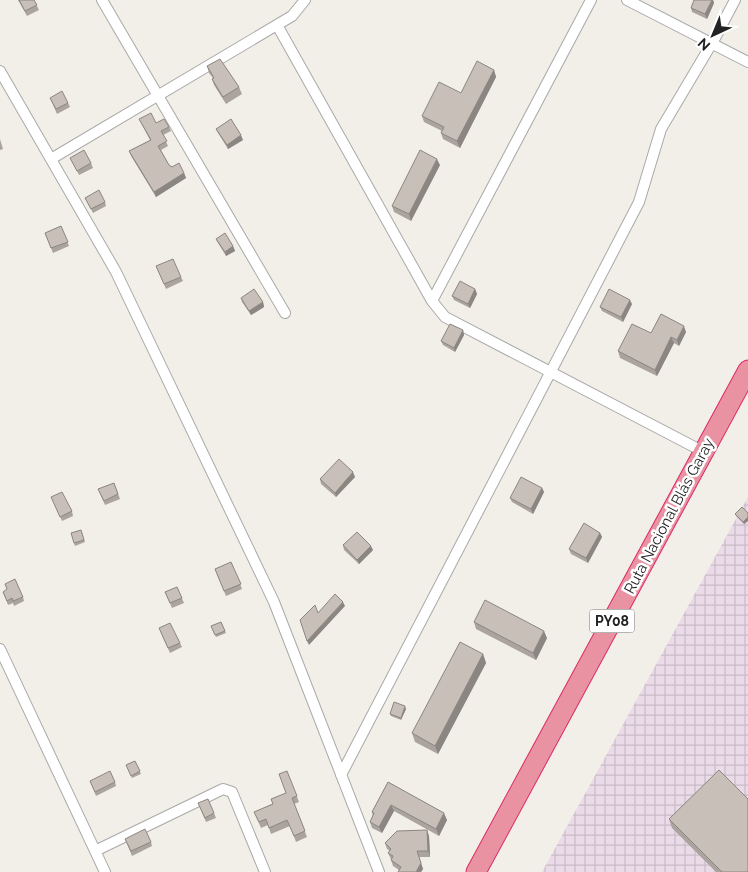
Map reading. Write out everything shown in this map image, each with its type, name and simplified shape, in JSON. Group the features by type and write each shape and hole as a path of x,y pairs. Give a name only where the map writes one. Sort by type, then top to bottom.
{"highway":[{"name":"Ruta Nacional Blás Garay","path":"476,872 748,370"}],"street":[{"path":"102,0 284,313"},
{"path":"51,159 292,16 305,0"},
{"path":"432,301 591,0"},
{"path":"627,0 748,62"},
{"path":"341,775 639,202 661,129 712,44 735,0"},
{"path":"277,25 432,301 445,318 704,452"},
{"path":"0,71 116,272 274,602 379,872"},
{"path":"0,649 105,872"},
{"path":"95,851 224,789 232,792 265,872"}],"shaded area":[{"path":"748,497 748,872 542,872"}],"building":[{"path":"19,0 34,0 37,5 25,11"},
{"path":"694,0 712,0 705,14 691,8"},
{"path":"220,59 239,87 223,97 212,79 214,78 207,66"},
{"path":"477,61 494,70 457,141 441,133 444,127 422,116 439,82 461,93"},
{"path":"62,91 68,103 56,109 50,98"},
{"path":"151,113 156,123 164,119 169,127 161,131 167,141 158,146 169,165 172,167 179,163 184,173 154,192 129,151 151,140 139,119"},
{"path":"231,119 241,135 227,145 216,129"},
{"path":"84,150 91,163 77,171 70,158"},
{"path":"420,150 437,159 409,214 392,206"},
{"path":"99,190 105,202 91,209 85,198"},
{"path":"61,226 68,242 51,248 45,233"},
{"path":"225,233 233,246 225,252 216,239"},
{"path":"173,259 181,277 164,284 156,266"},
{"path":"460,281 475,289 468,304 452,296"},
{"path":"254,289 263,302 249,311 241,298"},
{"path":"609,289 630,300 621,317 600,307"},
{"path":"661,314 684,326 677,340 671,337 655,370 618,351 632,324 651,333"},
{"path":"450,324 463,330 454,348 441,341"},
{"path":"339,459 353,472 335,493 320,479"},
{"path":"521,477 542,488 531,509 510,498"},
{"path":"114,483 118,494 104,501 98,489"},
{"path":"62,492 72,511 60,517 51,497"},
{"path":"742,507 748,513 748,517 743,522 735,514"},
{"path":"584,523 600,533 586,558 569,549"},
{"path":"81,530 84,540 74,543 71,533"},
{"path":"357,532 371,546 357,560 343,545"},
{"path":"231,562 241,584 224,591 215,569"},
{"path":"15,579 23,597 13,601 12,598 7,601 3,592 7,589 5,584"},
{"path":"177,587 182,598 170,603 165,592"},
{"path":"335,594 343,602 307,641 300,620 315,605 318,613"},
{"path":"485,600 544,631 533,653 474,622"},
{"path":"221,622 225,631 215,635 211,626"},
{"path":"170,623 180,643 168,648 159,628"},
{"path":"460,642 483,654 435,746 412,733"},
{"path":"394,702 405,706 401,718 390,714"},
{"path":"135,761 140,771 131,776 126,765"},
{"path":"719,770 748,799 748,872 722,872 669,819"},
{"path":"110,771 115,782 95,792 90,781"},
{"path":"287,771 297,796 292,798 305,831 294,836 287,820 269,828 266,819 259,822 254,812 273,804 271,799 286,793 279,774"},
{"path":"388,782 444,813 436,829 391,805 379,827 370,822 374,813 372,812"},
{"path":"208,799 214,813 205,818 198,803"},
{"path":"145,829 151,842 131,851 125,839"},
{"path":"427,830 428,851 417,851 421,863 416,872 398,872 401,867 391,860 393,856 388,853 391,849 385,843 397,831"}]}
